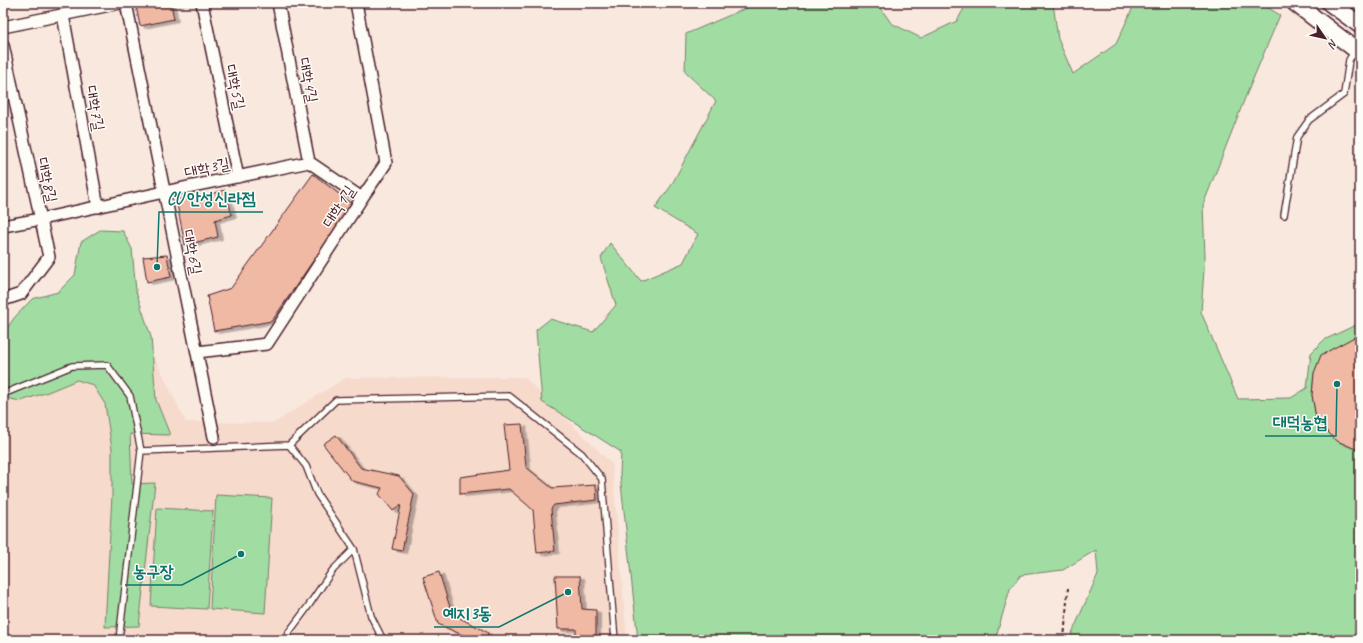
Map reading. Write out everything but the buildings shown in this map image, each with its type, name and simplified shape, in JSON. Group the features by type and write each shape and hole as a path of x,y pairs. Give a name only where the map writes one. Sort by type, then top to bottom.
{"street":[{"path":"3,27 120,3"},
{"name":"대학6길","path":"126,3 214,437"},
{"name":"대학5길","path":"202,3 238,177"},
{"name":"대학4길","path":"278,3 310,162"},
{"name":"대학1길","path":"197,352 267,344 386,163 356,3"},
{"path":"1295,3 1358,48"},
{"path":"1330,3 1360,25"},
{"name":"대학7길","path":"63,15 98,207"},
{"name":"대학8길","path":"3,45 49,257 21,294 3,300"},
{"path":"310,162 362,198"},
{"name":"대학3길","path":"3,226 310,162"}],"lane":[{"path":"1284,215 1297,137 1309,120 1344,94 1349,60 1358,48"},
{"path":"3,394 72,366 107,365 130,396 141,451 119,640"},
{"path":"141,451 289,445 336,400 509,396 582,454 602,479 615,640"},
{"path":"289,445 306,466 317,494 354,548 371,616 383,640"},
{"path":"287,640 288,632 307,608 332,571 354,548"}],"path":[{"path":"1064,640 1068,588"}],"shaded area":[{"path":"104,342 154,357 186,422 274,423 345,378 524,377 612,464 627,640 3,640 3,380"}],"green space":[{"path":"758,3 877,3 891,23 921,38 957,21 967,3 1053,3 1058,39 1073,74 1116,44 1135,3 1260,3 1280,15 1245,98 1203,205 1205,256 1201,312 1238,399 1291,398 1307,388 1311,353 1324,340 1360,323 1360,334 1314,373 1312,395 1316,418 1360,451 1360,640 1069,640 1098,574 1096,550 1063,570 1021,575 1010,589 995,640 638,640 620,474 621,452 542,402 536,330 550,319 593,332 616,305 601,258 610,243 641,281 683,263 698,234 655,208 671,186 716,101 685,72 686,34"},
{"path":"100,230 123,231 132,249 136,291 151,337 156,400 170,435 130,434 132,484 155,483 139,626 105,627 112,495 112,449 105,404 93,385 77,380 21,401 10,399 3,395 3,334 14,318 32,299 58,292 75,275 81,242"},
{"path":"216,495 272,498 265,613 210,609"},
{"path":"157,508 213,511 207,609 151,606"}],"place":[{"name":"CU 안성신라점","path":"157,267"},
{"name":"대덕농협","path":"1337,384"},
{"name":"농구장","path":"241,554"},
{"name":"예지3동","path":"568,592"}]}
